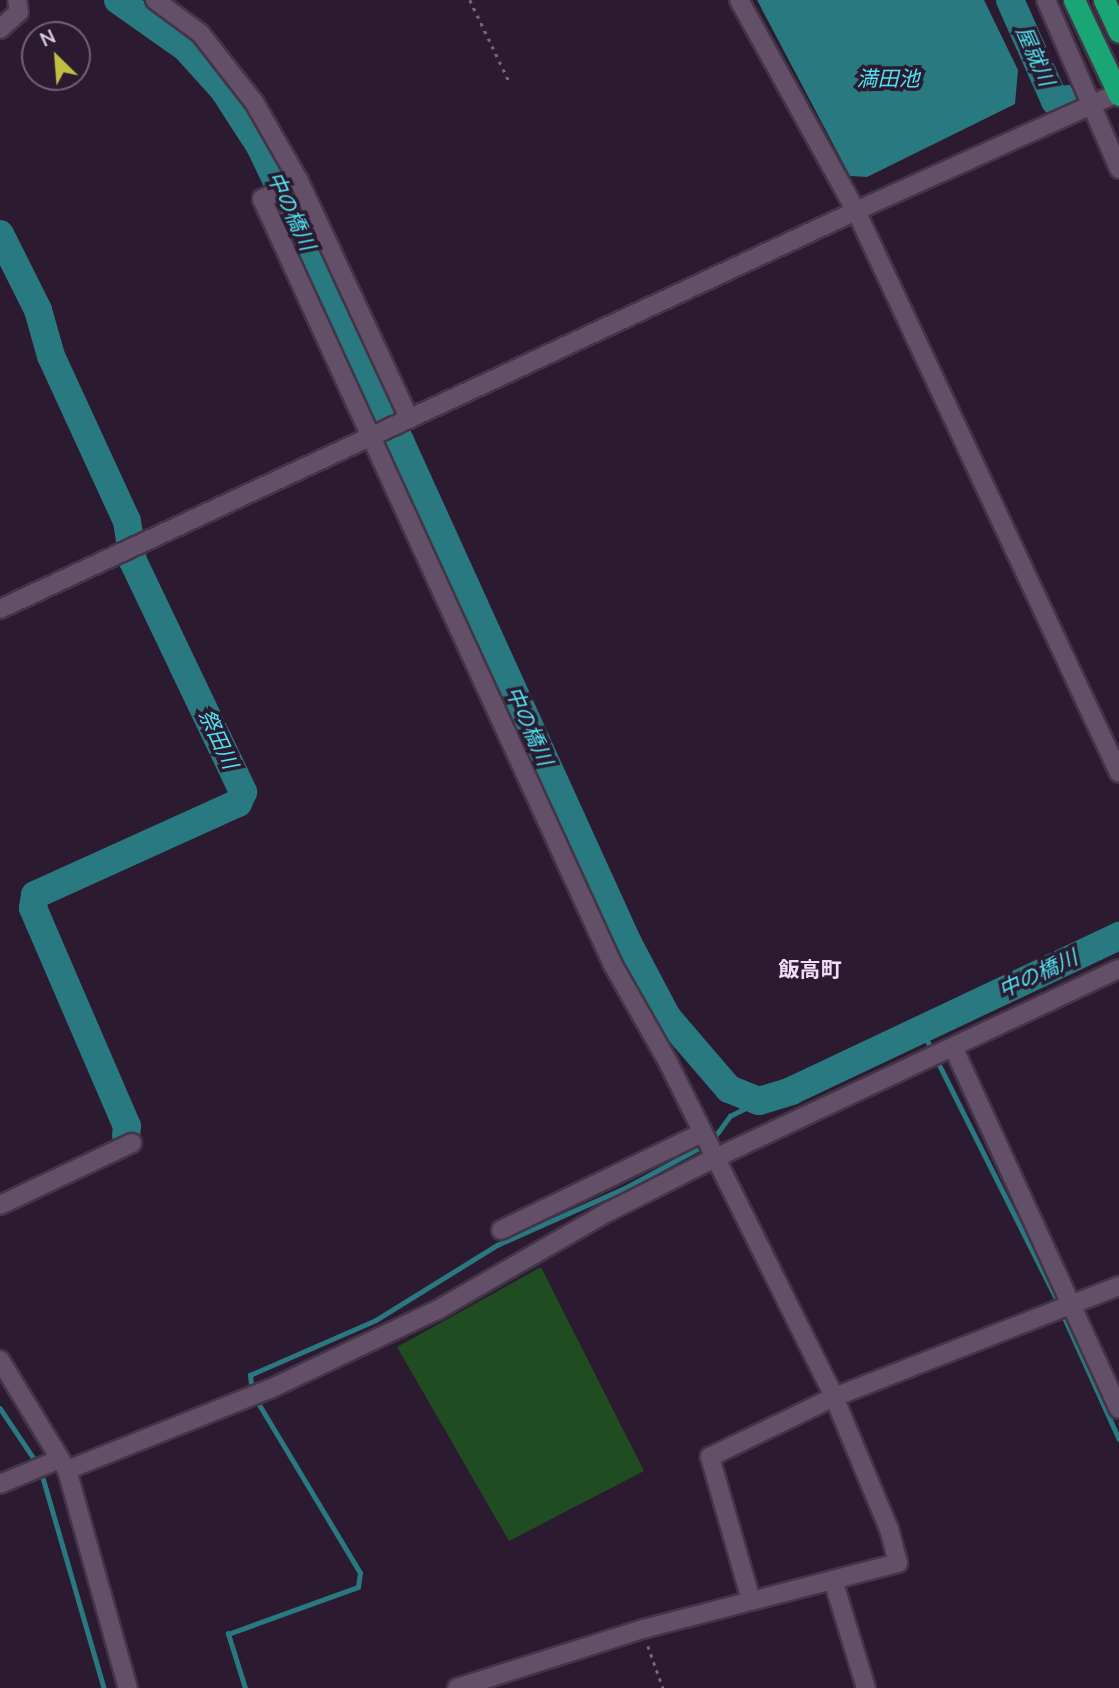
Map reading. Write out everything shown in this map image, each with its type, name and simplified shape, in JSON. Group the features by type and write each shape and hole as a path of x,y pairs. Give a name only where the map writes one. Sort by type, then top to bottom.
{"highway":[{"path":"1076,0 1119,92"},
{"path":"1106,0 1119,25"},
{"path":"1106,0 1119,32"}],"street":[{"path":"0,29 19,12 17,0"},
{"path":"155,0 200,33 221,56 254,102 297,182 406,417"},
{"path":"739,0 856,211 1119,773"},
{"path":"1046,0 1119,169"},
{"path":"0,609 406,417 856,211 1092,107 1119,92"},
{"path":"297,182 262,199 372,433 613,965 834,1397 885,1517 898,1563 643,1629 485,1683 457,1688"},
{"path":"0,1484 63,1465 270,1389 439,1309 602,1199 707,1146 944,1054 1119,969"},
{"path":"944,1054 1016,1188 1066,1307 1119,1409"},
{"path":"0,1205 132,1143"},
{"path":"501,1230 602,1199 707,1146"},
{"path":"751,1600 710,1457 834,1397 1119,1286"},
{"path":"0,1360 63,1465 128,1688"},
{"path":"833,1580 866,1688"}],"path":[{"path":"470,0 509,81"},
{"path":"643,1629 663,1688"}],"shaded area":[{"path":"541,1267 644,1471 509,1541 397,1347"}],"water":[{"name":"満田池","path":"757,0 984,0 1018,70 1015,104 867,177 850,176"}],"waterway":[{"name":"中の橋川","path":"118,0 186,48 223,89 260,146 400,441 627,941 667,1017 729,1089 759,1101 791,1091 1119,936"},
{"name":"屋就川","path":"1010,0 1055,101 1068,99"},
{"name":"祭田川","path":"0,234 38,310 51,356 127,521 133,561 243,792 238,803 35,895 33,908 127,1126 126,1135"},
{"path":"923,1031 932,1050"},
{"path":"936,1058 1059,1304"},
{"path":"711,1142 730,1116 759,1101"},
{"path":"54,1170 126,1135"},
{"path":"252,1392 250,1375 376,1320 497,1245 623,1189 703,1146"},
{"path":"1062,1312 1119,1439"},
{"path":"245,1688 228,1634 358,1587 360,1573 256,1400"},
{"path":"0,1408 37,1463"},
{"path":"41,1471 104,1688"}],"district":[{"name":"飯高町","path":"810,970"}]}
